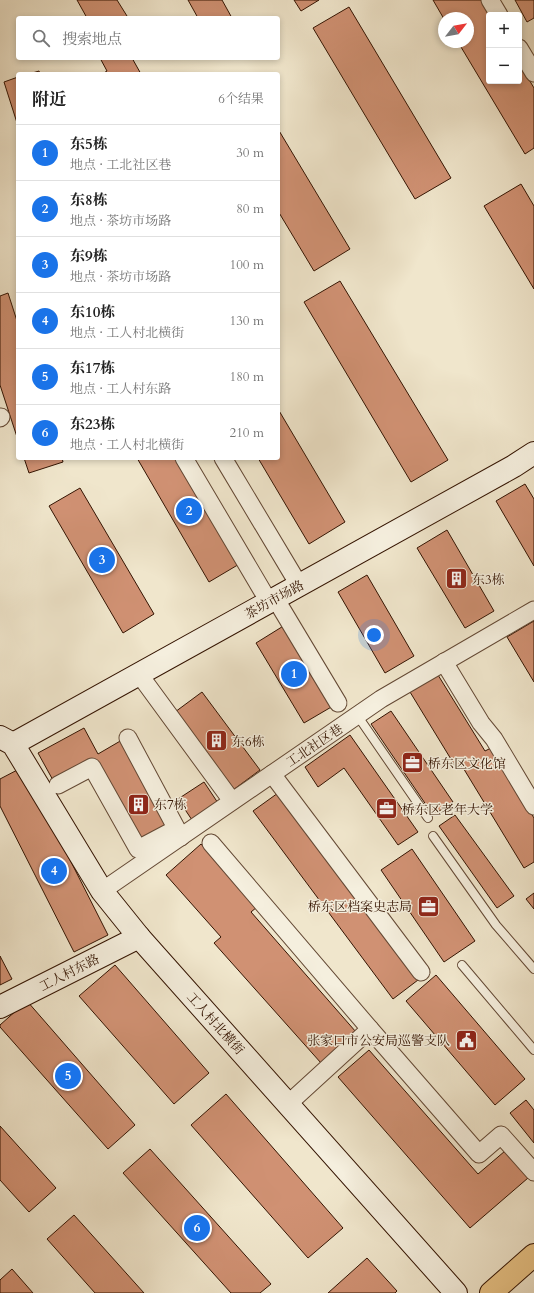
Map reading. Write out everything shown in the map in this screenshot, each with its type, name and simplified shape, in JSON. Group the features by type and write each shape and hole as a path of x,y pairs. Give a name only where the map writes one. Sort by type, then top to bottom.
{"highway":[{"path":"491,1293 534,1255"}],"street":[{"path":"490,0 497,12"},
{"path":"522,53 534,73"},
{"name":"茶坊市场路","path":"7,743 139,674 514,466 534,453"},
{"path":"185,460 338,703"},
{"path":"224,460 299,585"},
{"name":"工北社区巷","path":"102,891 178,833 232,801 381,699 534,610"},
{"path":"444,662 481,723 494,739 534,806"},
{"path":"139,674 232,801"},
{"path":"58,785 92,767 138,849 178,833 128,738"},
{"name":"工人村北横街","path":"7,743 102,891 139,937 456,1293"},
{"path":"272,774 421,972"},
{"path":"211,843 479,1154 501,1135 534,1172"},
{"name":"工人村东路","path":"0,1007 139,937"},
{"path":"288,1104 370,1029"}],"lane":[{"path":"357,715 428,818"},
{"path":"433,836 496,926 534,969"},
{"path":"462,965 534,1050"}],"building":[{"path":"77,0 117,0 127,16 86,16"},
{"path":"188,0 222,0 231,16 197,16"},
{"path":"294,0 319,0 301,11"},
{"path":"433,0 481,0 488,12 486,12 486,84 522,84 522,68 534,88 534,148 525,154 462,48 474,48 474,12 440,12"},
{"path":"515,0 534,0 534,18 527,22"},
{"path":"349,7 451,178 415,199 313,28"},
{"path":"101,60 133,60 140,72 105,72 107,71"},
{"path":"16,78 16,120 4,82"},
{"path":"280,132 350,249 314,271 280,214"},
{"path":"521,184 534,206 534,289 484,206"},
{"path":"340,281 448,460 411,482 304,302"},
{"path":"8,293 16,318 16,434 0,385 0,296"},
{"path":"280,412 345,522 309,544 259,460 280,460"},
{"path":"25,460 62,460 63,462 29,473"},
{"path":"138,460 180,460 241,563 209,582"},
{"path":"525,484 534,499 534,566 496,501"},
{"path":"80,488 154,614 123,633 49,506"},
{"name":"东3栋","path":"447,530 494,611 465,628 417,548"},
{"path":"367,575 414,656 385,673 338,592"},
{"path":"534,621 534,682 507,637"},
{"path":"285,625 333,706 304,723 256,643"},
{"path":"438,675 485,751 491,748 534,818 534,862 524,868 462,766 457,769 410,692"},
{"name":"东6栋","path":"202,692 260,770 233,790 175,712"},
{"name":"桥东区文化馆","path":"391,711 453,802 433,815 371,724"},
{"name":"东7栋","path":"84,728 98,754 122,740 170,827 140,843 94,759 54,782 38,753"},
{"name":"桥东区老年大学","path":"350,735 418,832 398,845 344,768 318,787 305,767"},
{"path":"23,767 108,935 74,952 0,806 0,779"},
{"path":"204,782 218,803 192,820 178,799"},
{"path":"278,793 418,980 393,999 253,811"},
{"path":"455,815 514,896 497,908 439,826"},
{"path":"201,844 257,907 251,912 356,1032 321,1063 214,943 221,937 166,875"},
{"name":"桥东区档案史志局","path":"412,849 475,941 444,962 381,870"},
{"path":"534,893 534,909 526,899"},
{"path":"0,956 12,979 0,985"},
{"path":"115,965 209,1073 174,1104 79,996"},
{"name":"张家口市公安局巡警支队","path":"436,975 525,1079 495,1105 406,1001"},
{"path":"27,1001 135,1125 108,1149 0,1027 0,1025"},
{"path":"369,1050 478,1174 505,1151 528,1178 470,1228 338,1077"},
{"path":"226,1094 343,1228 308,1258 191,1125"},
{"path":"526,1100 534,1110 534,1143 510,1113"},
{"path":"0,1126 56,1188 29,1212 0,1180"},
{"path":"150,1149 271,1284 260,1293 231,1293 123,1173"},
{"path":"74,1215 144,1293 95,1293 47,1239"},
{"path":"367,1258 397,1291 395,1293 328,1293"},
{"path":"12,1269 33,1293 0,1293 0,1280"}],"place":[{"name":"东8栋","path":"189,511"},
{"name":"东9栋","path":"102,560"},
{"name":"东3栋","path":"456,579"},
{"name":"东5栋","path":"294,674"},
{"name":"东6栋","path":"217,741"},
{"name":"桥东区文化馆","path":"412,763"},
{"name":"东7栋","path":"138,804"},
{"name":"桥东区老年大学","path":"387,809"},
{"name":"东10栋","path":"54,871"},
{"name":"桥东区档案史志局","path":"428,906"},
{"name":"张家口市公安局巡警支队","path":"466,1040"},
{"name":"东17栋","path":"68,1076"},
{"name":"东23栋","path":"197,1228"}]}
